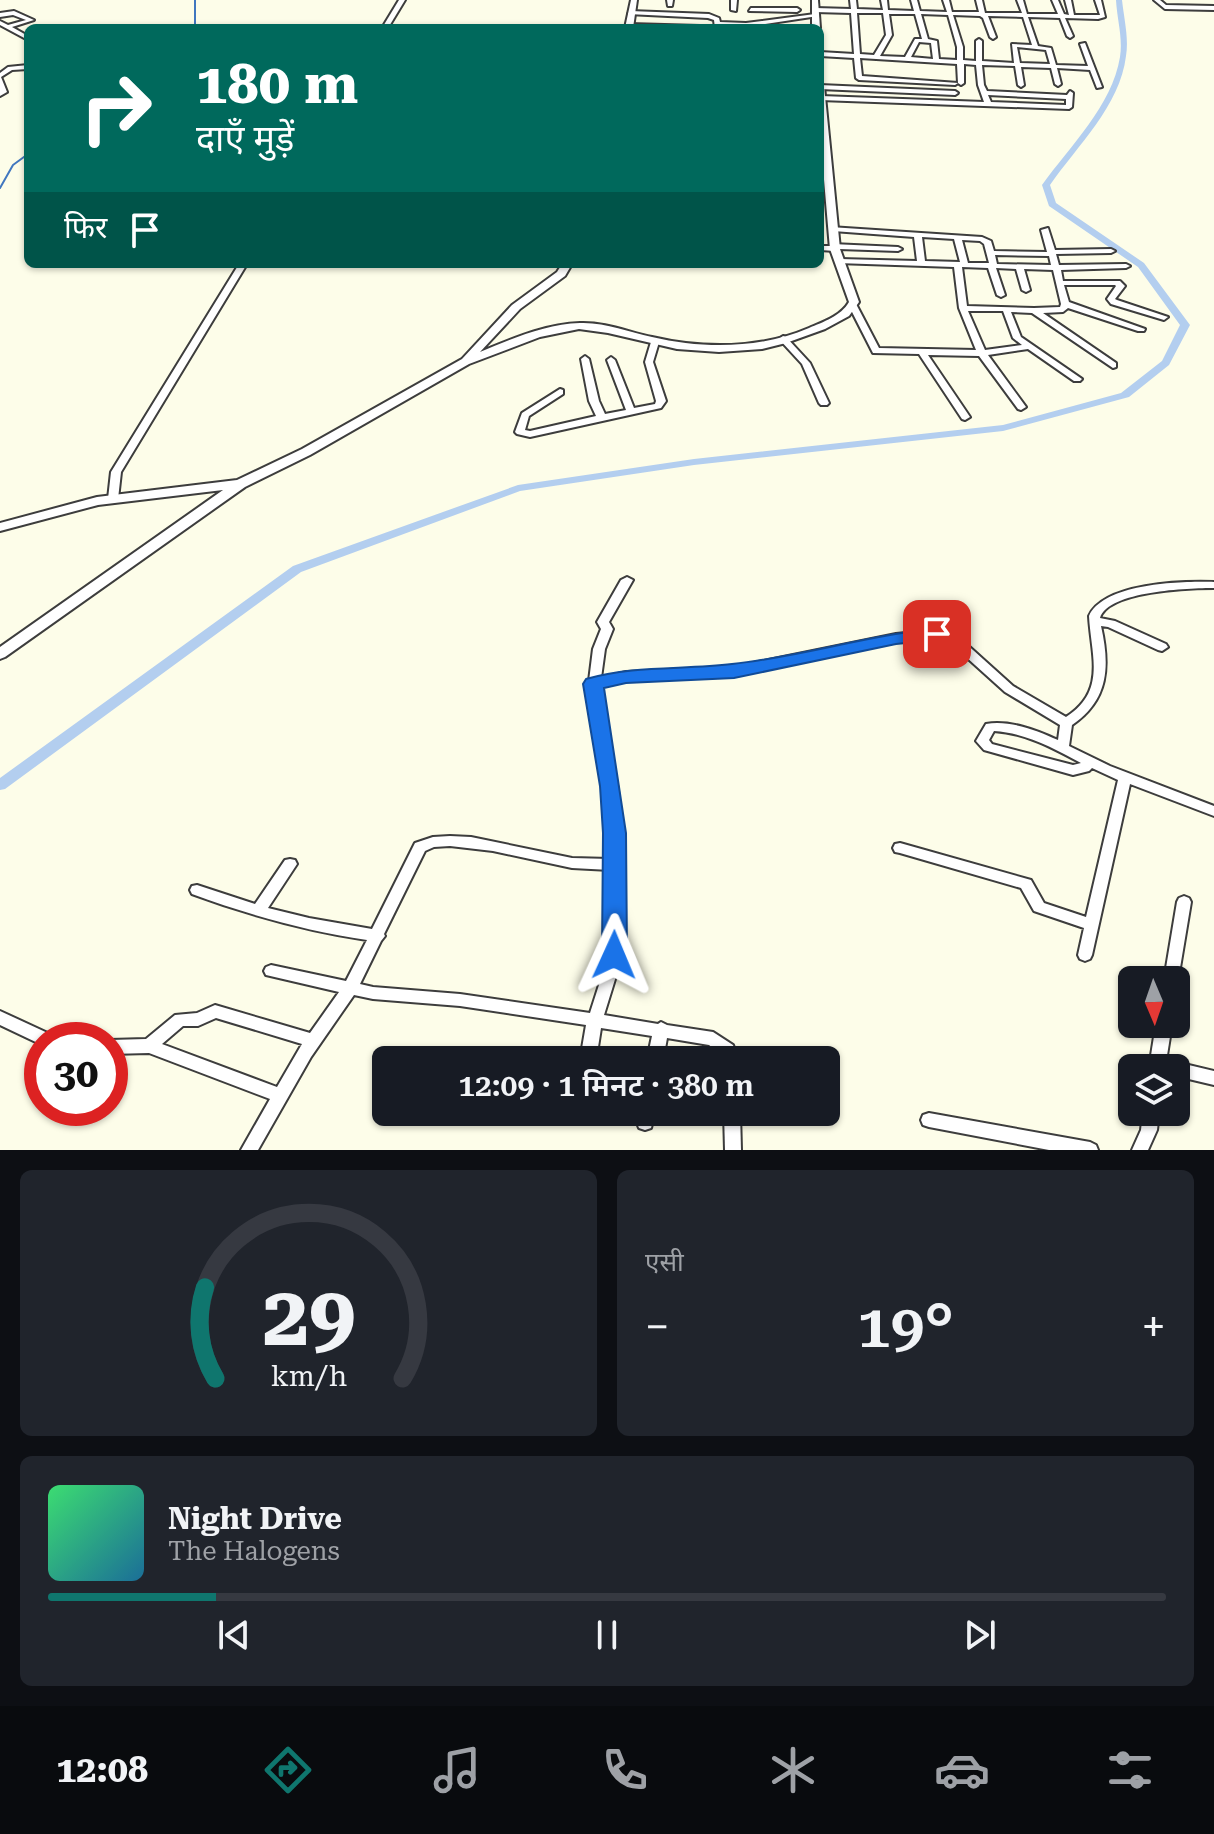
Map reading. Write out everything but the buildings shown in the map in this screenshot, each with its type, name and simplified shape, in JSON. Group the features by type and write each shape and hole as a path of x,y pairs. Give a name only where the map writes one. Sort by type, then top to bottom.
{"street":[{"path":"387,24 402,0"},
{"path":"629,24 634,0"},
{"path":"706,16 707,0"},
{"path":"734,0 734,10"},
{"path":"769,0 770,10"},
{"path":"815,0 816,24"},
{"path":"853,0 859,78 981,85"},
{"path":"877,56 889,35 884,0"},
{"path":"914,0 925,39"},
{"path":"946,0 961,62 955,93 959,102"},
{"path":"979,0 993,37"},
{"path":"1020,0 1035,46"},
{"path":"1055,0 1070,36"},
{"path":"1068,0 1072,17"},
{"path":"752,24 815,13 855,11 1062,18 1103,16 1098,0"},
{"path":"1157,0 1165,7 1214,8"},
{"path":"751,10 797,10"},
{"path":"0,15 17,13 31,20 7,27"},
{"path":"630,13 706,16 716,18 717,24"},
{"path":"694,24 696,15"},
{"path":"0,23 24,36"},
{"path":"907,59 917,40 925,39 934,41 936,61"},
{"path":"979,41 981,85 988,103"},
{"path":"1083,44 1099,87"},
{"path":"1021,85 1013,46 1049,49 1058,84"},
{"path":"824,54 1091,68"},
{"path":"892,58 895,80"},
{"path":"925,60 930,82"},
{"path":"0,94 4,92 0,77 10,68 24,67"},
{"path":"824,95 955,93"},
{"path":"824,95 1069,107 1070,95 984,93"},
{"path":"825,207 853,306 876,351 982,353 1027,347"},
{"path":"833,229 985,240 1001,295"},
{"path":"1045,230 1065,304"},
{"path":"918,235 921,264"},
{"path":"957,237 963,308 982,353 1021,407"},
{"path":"824,249 921,264 1056,268 1126,266"},
{"path":"837,252 898,249"},
{"path":"990,253 1111,251"},
{"path":"1019,267 1026,290"},
{"path":"113,499 116,472 241,268"},
{"path":"466,361 516,307 561,274 565,268"},
{"path":"1060,283 1117,283 1121,286 1112,301 1164,317"},
{"path":"963,308 1056,311 1065,304"},
{"path":"1065,304 1141,329"},
{"path":"0,654 240,484 306,452 466,361 562,327 598,328 655,342 730,348 810,332 853,306"},
{"path":"1006,309 1017,338 1077,379"},
{"path":"1034,311 1113,365"},
{"path":"783,339 806,363 824,403"},
{"path":"560,392 525,415 520,432 530,434 661,404 649,362 655,342"},
{"path":"922,353 965,417"},
{"path":"585,359 594,401 602,418"},
{"path":"611,360 631,412"},
{"path":"0,527 113,499 240,484"},
{"path":"590,1046 614,955 615,865 611,786 593,684 597,649 607,629 603,622 627,580"},
{"path":"1066,723 1083,714 1099,689 1101,657 1096,612 1114,599 1191,584 1214,585"},
{"path":"1096,621 1111,624 1162,647"},
{"path":"593,684 626,676 734,671 896,638 937,634 959,644 1009,689 1066,723"},
{"path":"1063,746 1066,723"},
{"path":"1090,762 1084,768 1073,770 988,747 982,741 987,729 996,727 1063,746 1090,762 1214,811"},
{"path":"1085,955 1125,777"},
{"path":"254,1149 279,1095 351,987 420,847 428,841 487,843 573,863 615,865"},
{"path":"900,848 1026,884 1039,907 1092,925"},
{"path":"259,910 290,864"},
{"path":"197,890 259,910 346,932 378,936"},
{"path":"1173,966 1184,902"},
{"path":"271,971 373,993 460,1000 661,1029 713,1039 723,1046"},
{"path":"149,1046 180,1020 198,1019 215,1011 314,1041"},
{"path":"0,1018 24,1029"},
{"path":"658,1046 661,1029"},
{"path":"128,1047 149,1046 279,1095"},
{"path":"1190,1072 1214,1078"},
{"path":"929,1120 1090,1150"},
{"path":"732,1126 733,1150"},
{"path":"1140,1150 1149,1126"}],"waterway":[{"path":"195,0 195,24"},
{"path":"0,785 297,569 518,488 694,462 1003,428 1125,395 1166,363 1185,325 1141,265 1052,204 1046,185 1090,126 1117,79 1124,47 1119,0"},
{"path":"0,188 13,165 24,157"}],"route":[{"path":"614,955 615,833 611,786 593,684 626,676 670,677 734,671 896,638 937,634"}]}
